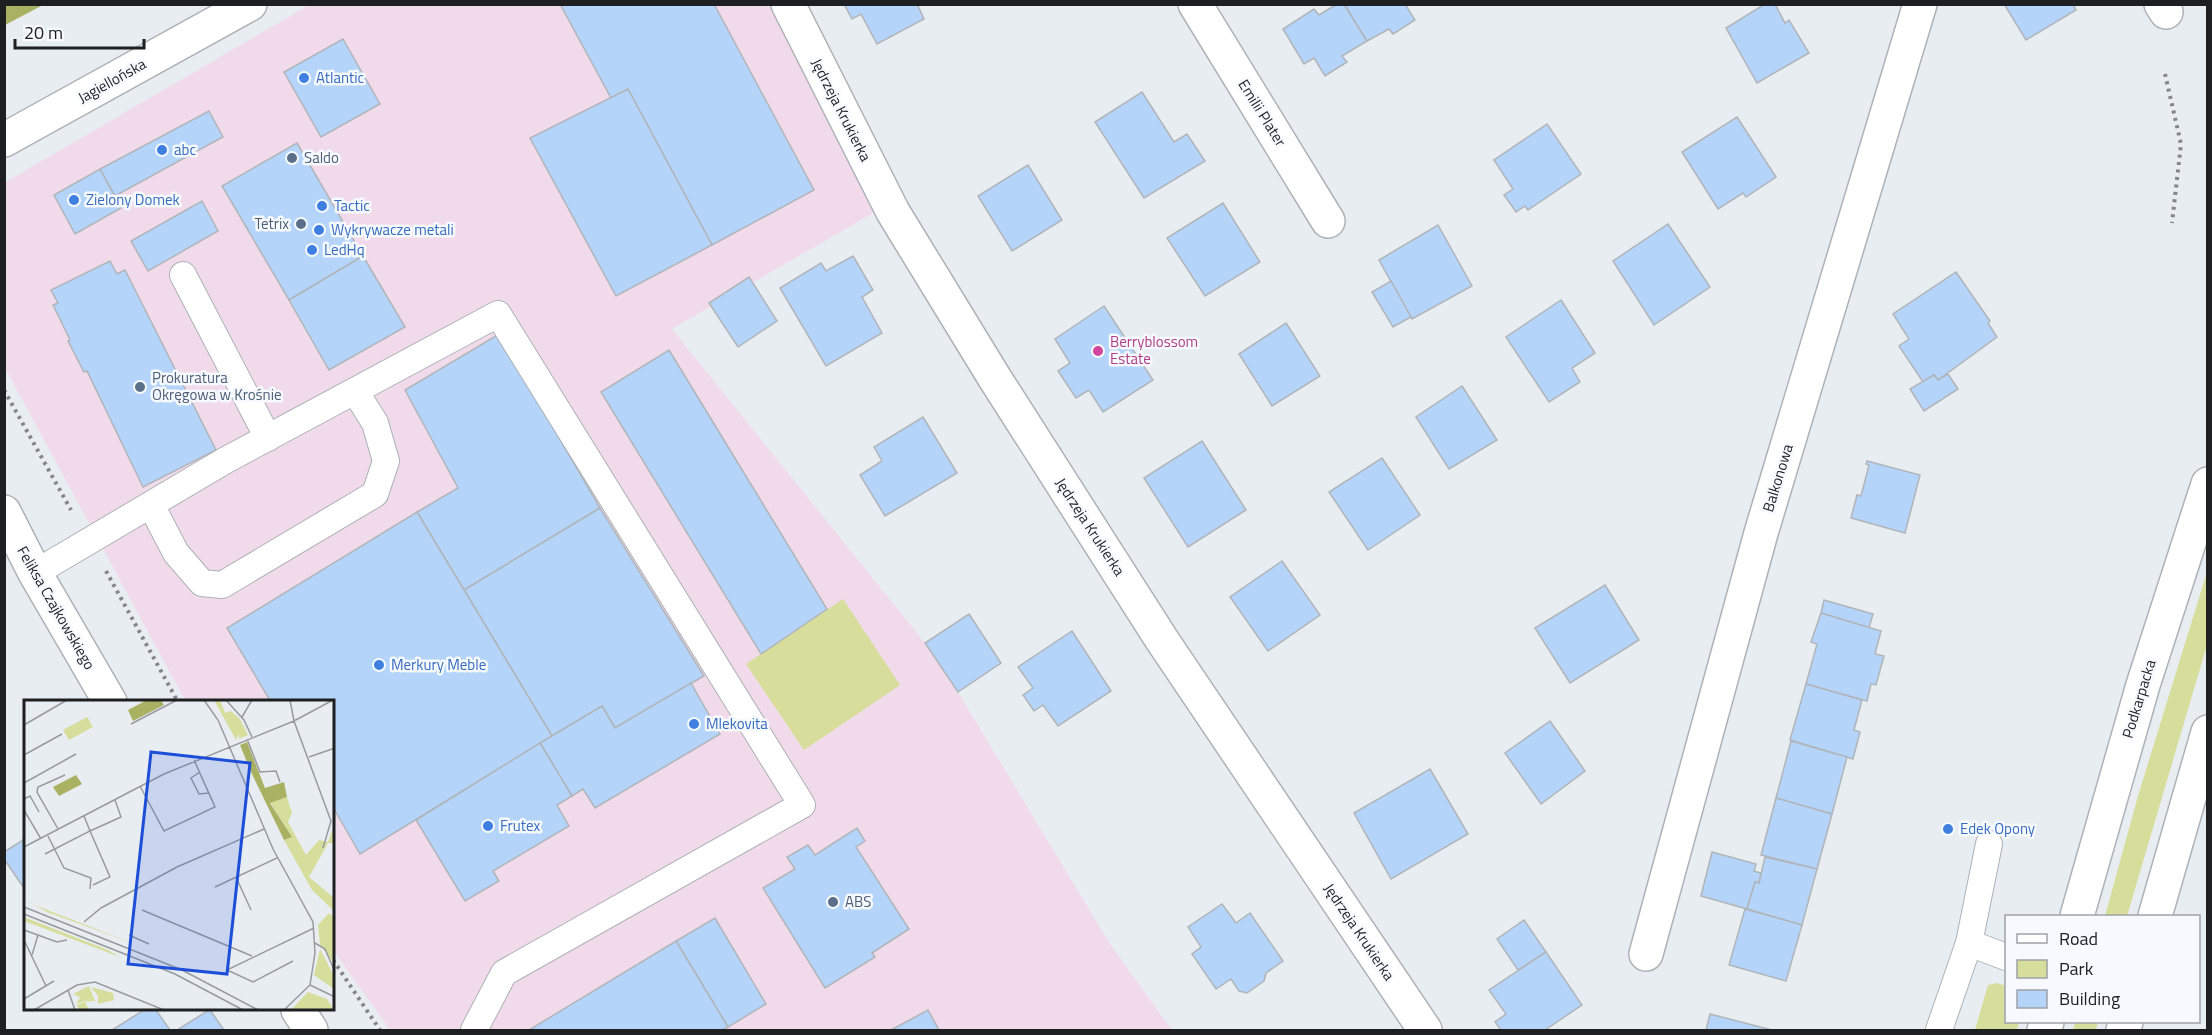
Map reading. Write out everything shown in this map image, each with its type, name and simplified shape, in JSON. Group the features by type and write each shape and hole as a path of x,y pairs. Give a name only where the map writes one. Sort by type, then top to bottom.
{"street":[{"name":"Jagiellońska","path":"4,140 250,4"},
{"name":"Jędrzeja Krukierka","path":"788,4 893,212 993,377 1162,640 1425,1030"},
{"name":"Balkonowa","path":"1646,954 1761,533 1920,4"},
{"name":"Emilii Plater","path":"1203,7 1328,221"},
{"name":"Podkarpacka","path":"2077,915 2143,685 2208,484"},
{"name":"Feliksa Czajkowskiego","path":"4,512 35,573 109,700"},
{"path":"2155,915 2208,732"},
{"path":"298,1011 311,1030"}],"lane":[{"path":"183,274 268,438"},
{"path":"35,573 268,438 498,314 802,805 504,973 474,1030"},
{"path":"151,505 176,553 202,583 222,585 375,494 386,461 375,423 355,391"},
{"path":"1939,1030 1969,943 1989,844"},
{"path":"1969,943 2005,956"}],"path":[{"path":"2165,74 2181,144 2172,223"},
{"path":"334,961 380,1030"}],"shaded area":[{"path":"309,5 773,5 875,212 672,329 925,643 958,692 1110,944 1172,1030 390,1030 334,951 334,700 185,700 5,368 4,183"}],"green space":[{"path":"5,4 43,4 43,5 5,25"},
{"path":"2207,572 2207,645 2127,915 2105,915 2138,796"},
{"path":"843,599 900,685 804,750 746,664"},
{"path":"1997,983 2005,986 2005,1023 2019,1023 2017,1030 1975,1030 1988,985"},
{"path":"2075,1023 2098,1023 2096,1030 2073,1030"}],"building":[{"path":"560,4 714,4 814,190 712,245 628,89 611,98"},
{"path":"844,4 917,4 924,19 877,44 861,14 852,19"},
{"path":"1337,4 1344,4 1367,41 1342,56 1347,62 1325,76 1314,58 1304,64 1283,29 1314,9 1319,15"},
{"path":"1344,4 1405,4 1415,20 1393,34 1389,29 1367,41"},
{"path":"1765,4 1775,4 1785,23 1789,20 1809,53 1757,83 1726,28"},
{"path":"2004,4 2073,4 2076,10 2026,40"},
{"path":"343,39 380,104 321,137 284,72"},
{"path":"628,89 712,245 616,296 530,138"},
{"path":"1142,92 1174,142 1187,134 1205,161 1144,198 1095,122"},
{"path":"209,111 223,137 115,196 100,169"},
{"path":"1737,117 1776,177 1746,197 1743,193 1718,209 1682,152"},
{"path":"1547,124 1581,174 1528,210 1525,206 1516,212 1504,195 1513,189 1494,160"},
{"path":"297,143 363,256 289,300 222,186"},
{"path":"1028,165 1062,220 1012,251 978,196"},
{"path":"100,169 121,208 75,234 54,195"},
{"path":"202,201 218,231 148,271 131,241"},
{"path":"1223,203 1260,262 1205,296 1167,238"},
{"path":"1668,224 1710,287 1654,325 1613,261"},
{"path":"1438,225 1472,286 1412,319 1379,260"},
{"path":"363,256 405,327 329,370 289,300"},
{"path":"853,256 873,290 862,297 882,333 826,366 780,288 821,263 826,271"},
{"name":"Prokuratura Okręgowa w Krośnie","path":"110,261 117,274 125,270 216,450 143,487 87,371 84,372 68,341 70,340 53,305 58,303 51,290"},
{"path":"1956,272 1990,321 1988,323 1997,337 1938,380 1934,375 1923,382 1899,346 1909,339 1893,314"},
{"path":"749,277 777,321 738,347 709,303"},
{"path":"1391,281 1411,317 1393,327 1372,292"},
{"path":"1561,300 1595,353 1572,368 1580,382 1549,402 1506,337"},
{"name":"Berryblossom Estate","path":"1104,306 1153,380 1103,412 1089,390 1076,398 1058,371 1070,363 1055,339"},
{"path":"1286,323 1320,376 1272,406 1239,354"},
{"path":"499,334 600,508 464,590 417,512 458,488 405,390"},
{"path":"669,350 827,609 761,654 601,392"},
{"path":"1948,374 1958,389 1924,411 1910,389 1934,375 1938,380"},
{"path":"1462,386 1497,440 1449,469 1416,417"},
{"path":"923,417 957,473 885,516 860,475 882,461 874,447"},
{"path":"1202,441 1246,510 1188,547 1144,478"},
{"path":"1382,458 1420,515 1368,550 1329,492"},
{"path":"1867,461 1920,475 1905,533 1851,518 1857,495 1861,496 1869,465 1866,464"},
{"path":"600,508 704,676 615,728 602,706 552,736 464,590"},
{"name":"Merkury Meble","path":"417,512 552,736 360,854 334,809 334,700 270,700 227,628"},
{"path":"1282,561 1320,615 1268,651 1230,597"},
{"path":"1605,585 1639,640 1570,683 1535,628"},
{"path":"1824,600 1873,614 1869,628 1821,613"},
{"path":"1821,613 1881,631 1875,654 1884,656 1876,685 1871,684 1867,701 1806,684 1817,644 1811,642"},
{"path":"969,614 1001,663 958,692 925,643"},
{"path":"1072,631 1111,691 1058,726 1043,705 1034,711 1023,695 1033,688 1018,667"},
{"path":"691,683 720,734 595,808 583,789 572,796 540,743 602,706 615,728"},
{"path":"1806,684 1862,700 1854,730 1860,732 1853,759 1790,740"},
{"path":"1550,721 1585,771 1541,804 1505,753"},
{"path":"1791,741 1847,757 1832,814 1776,798"},
{"path":"540,743 572,796 557,805 569,826 493,871 499,881 465,901 416,820"},
{"path":"1430,769 1468,834 1391,879 1354,813"},
{"path":"1776,798 1832,814 1817,869 1761,855"},
{"path":"857,828 865,841 856,847 909,929 872,953 875,957 825,988 763,888 795,869 787,857 808,845 815,855"},
{"path":"24,839 24,888 4,859 4,852"},
{"path":"1712,852 1756,864 1754,871 1761,873 1759,883 1755,882 1747,909 1701,896"},
{"path":"1765,857 1817,869 1802,925 1747,909 1755,882 1759,883"},
{"path":"1222,904 1236,923 1250,913 1283,961 1266,973 1264,981 1247,993 1239,991 1231,979 1216,989 1192,954 1201,947 1188,927"},
{"path":"1745,909 1802,925 1786,981 1729,965"},
{"path":"715,918 766,1004 728,1027 676,941"},
{"path":"1524,920 1546,952 1518,970 1497,939"},
{"path":"676,941 728,1027 722,1030 529,1030"},
{"path":"1546,952 1582,1005 1545,1030 1501,1030 1495,1022 1506,1014 1489,990"},
{"path":"928,1010 939,1030 891,1030"},
{"path":"142,1011 157,1011 170,1030 112,1030"},
{"path":"211,1011 224,1030 177,1030"},
{"path":"1710,1014 1772,1030 1706,1030"}],"place":[{"name":"Atlantic","path":"304,78"},
{"name":"abc","path":"162,150"},
{"name":"Saldo","path":"292,158"},
{"name":"Zielony Domek","path":"74,200"},
{"name":"Tactic","path":"322,206"},
{"name":"Tetrix","path":"301,224"},
{"name":"Wykrywacze metali","path":"319,230"},
{"name":"LedHq","path":"312,250"},
{"name":"Berryblossom Estate","path":"1098,351"},
{"name":"Prokuratura Okręgowa w Krośnie","path":"140,387"},
{"name":"Merkury Meble","path":"379,665"},
{"name":"Mlekovita","path":"694,724"},
{"name":"Frutex","path":"488,826"},
{"name":"Edek Opony","path":"1948,829"},
{"name":"ABS","path":"833,902"}]}
